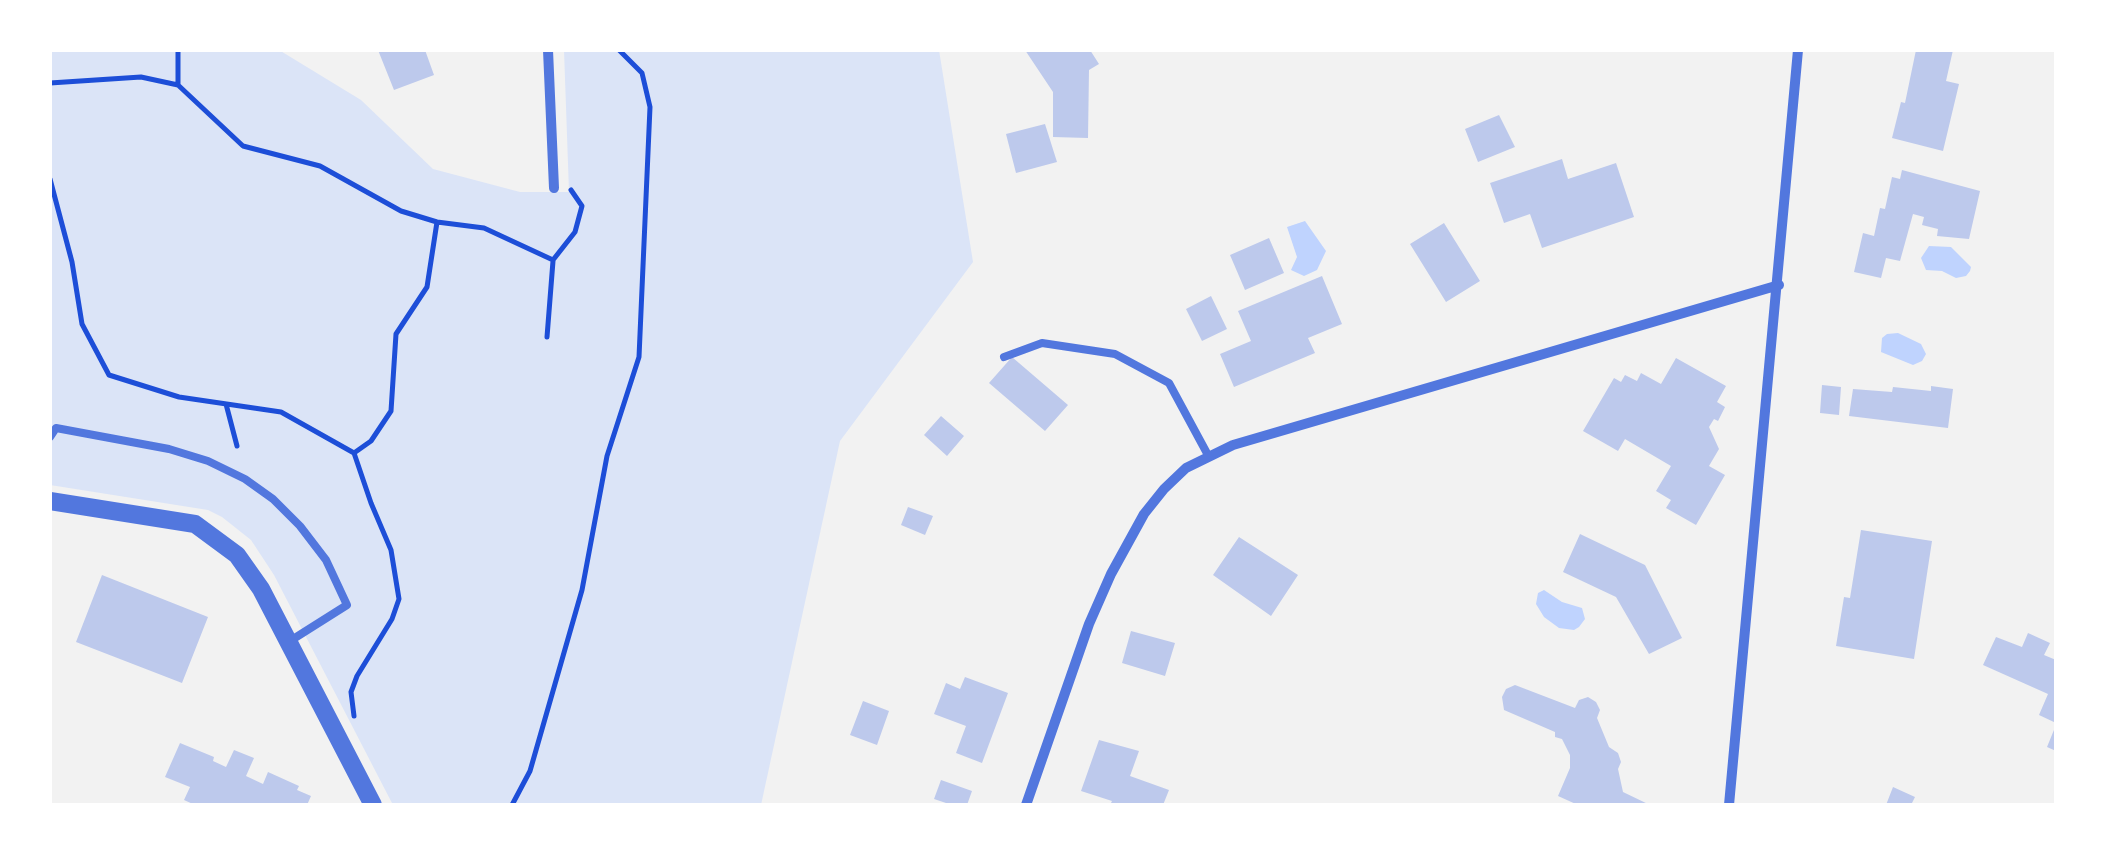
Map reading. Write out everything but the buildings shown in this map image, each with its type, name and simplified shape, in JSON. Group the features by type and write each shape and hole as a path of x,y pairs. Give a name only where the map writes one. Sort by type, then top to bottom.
{"street":[{"path":"548,50 554,188"},
{"path":"1729,805 1798,50"},
{"path":"1026,805 1089,624 1111,574 1144,514 1186,468 1233,445 1778,284"},
{"path":"50,501 170,518 209,532 237,555 253,575 374,805"}],"lane":[{"path":"1004,357 1042,344 1116,354 1168,383 1209,457"},
{"path":"50,437 56,428 169,449 208,461 245,479 273,499 326,560 347,604 288,642"}],"path":[{"path":"178,50 178,85"},
{"path":"512,805 530,771 572,626 607,456 639,357 650,108 642,73 619,50"},
{"path":"50,83 141,76 178,85 243,146 320,166 401,212 437,222 484,228 554,260"},
{"path":"50,179 72,262 82,324 109,374 179,397 281,412 354,454 391,550 399,599 351,692 354,722"},
{"path":"547,337 554,260 575,232 582,206 570,189 554,188"},
{"path":"354,454 372,441 390,410 396,334 427,287 437,222"},
{"path":"226,404 237,446"}],"shaded area":[{"path":"50,50 279,50 361,100 433,169 520,192 569,192 564,50 939,50 973,262 840,441 761,805 393,805 274,575 251,540 208,510 50,485"}],"water":[{"path":"1305,221 1326,251 1317,270 1304,276 1291,270 1297,257 1287,227"},
{"path":"1929,246 1951,247 1971,267 1970,271 1956,278 1942,271 1926,270 1921,258"},
{"path":"1898,333 1921,344 1926,354 1922,361 1913,365 1881,352 1882,338"},
{"path":"1544,590 1562,602 1582,608 1585,619 1579,627 1559,628 1544,617 1536,604 1538,593"}]}
